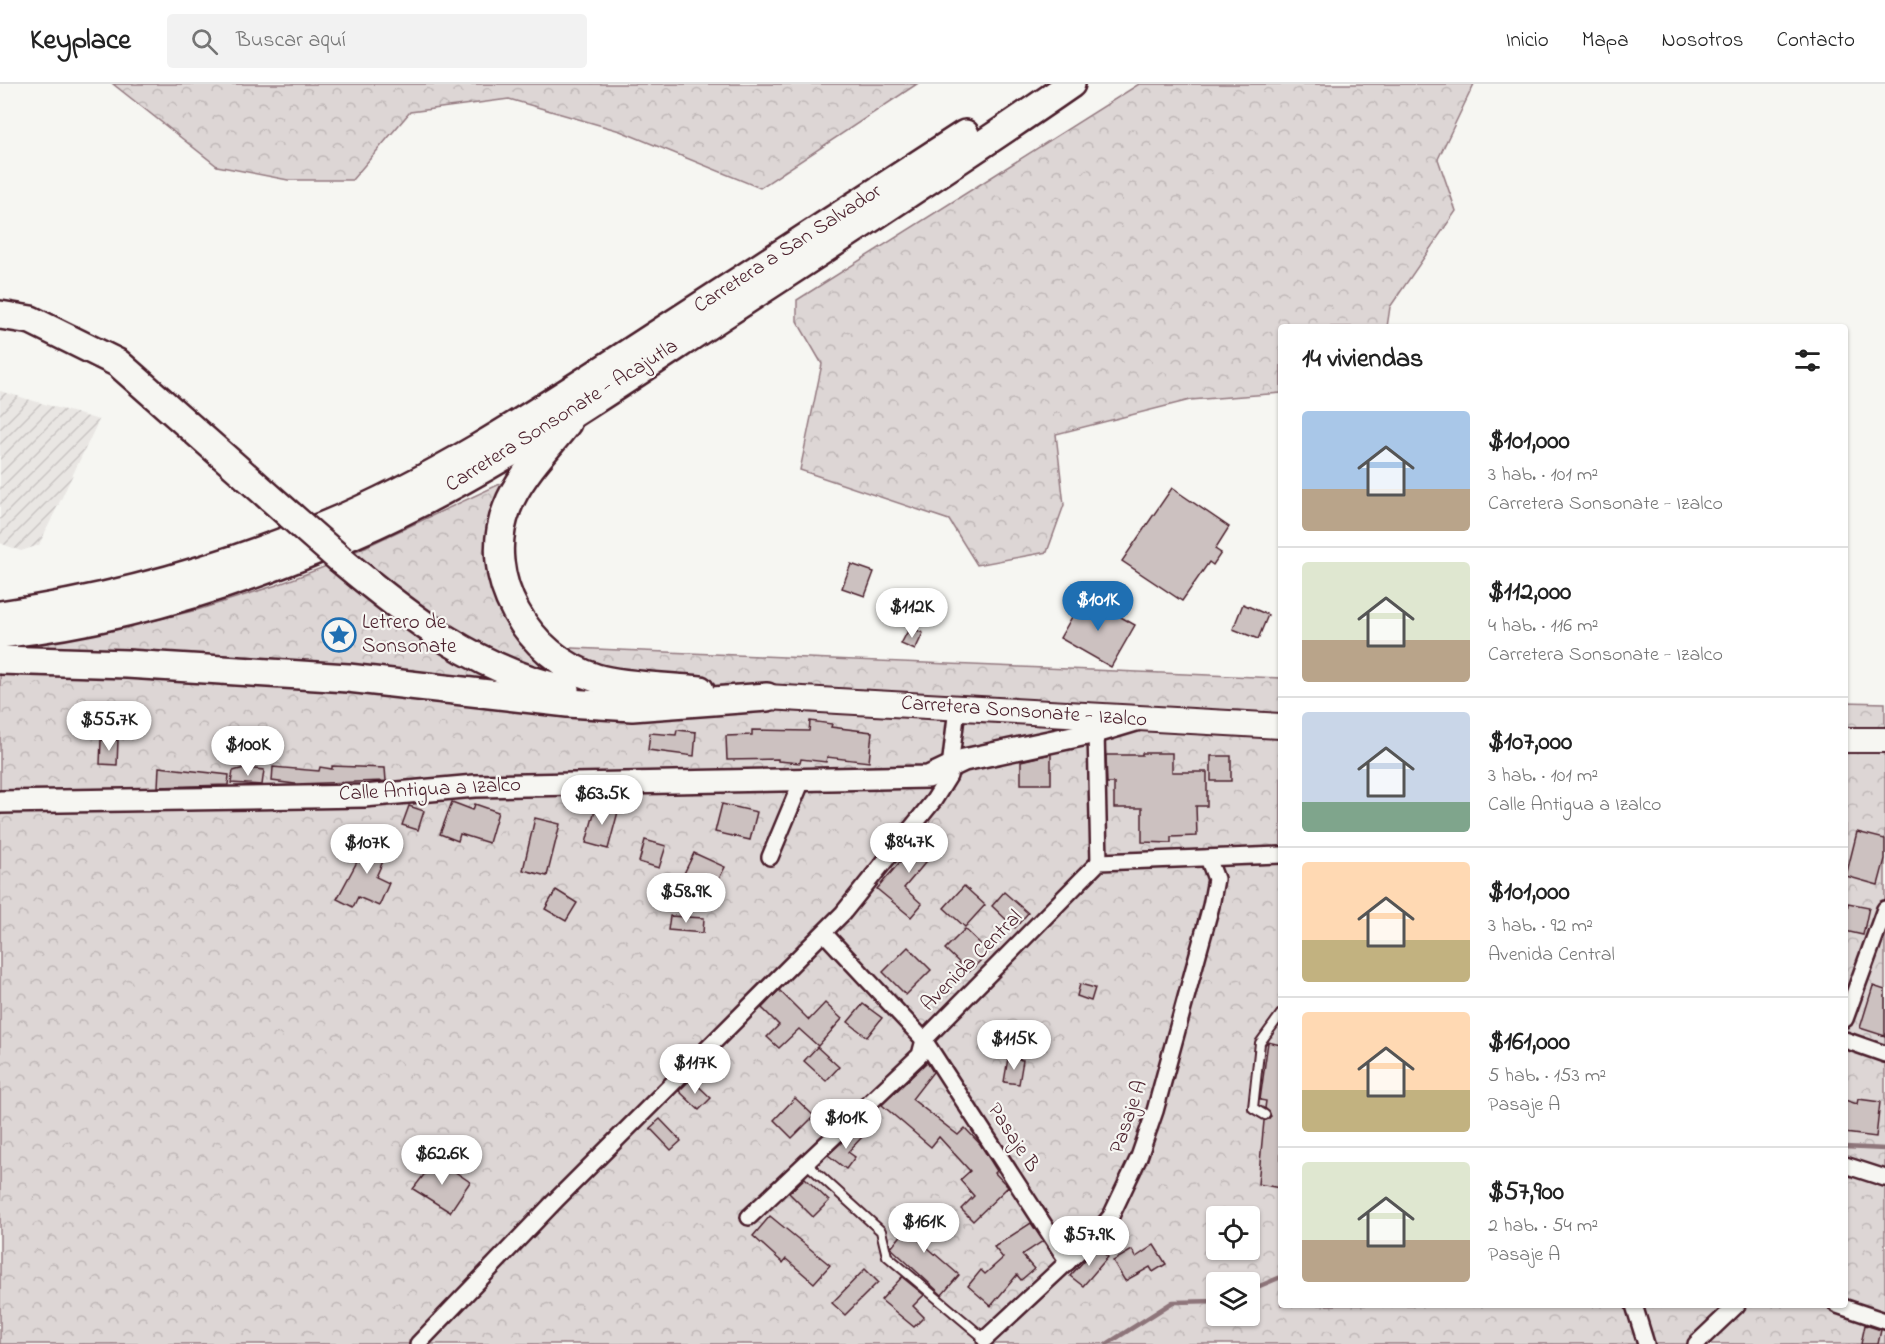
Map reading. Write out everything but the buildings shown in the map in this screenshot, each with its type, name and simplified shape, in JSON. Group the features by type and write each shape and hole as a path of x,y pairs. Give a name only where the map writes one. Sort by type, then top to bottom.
{"highway":[{"name":"Carretera a San Salvador","path":"0,615 74,603 195,573 328,524 417,481 521,423 1041,84"},
{"name":"Carretera Sonsonate - Acajutla","path":"0,634 113,615 190,596 353,535 438,492 575,412 958,162 1071,84"},
{"path":"0,315 31,320 118,363 341,560 408,615 446,641 486,663 542,684 591,694 767,697"},
{"path":"575,412 519,484 507,508 502,526 501,547 504,578 515,612 524,627 558,661 598,679 767,697"},
{"path":"0,660 127,664 348,678 568,703 632,707 767,697"}],"main road":[{"name":"Carretera Sonsonate - Izalco","path":"767,697 1138,720 1278,726"},
{"path":"1848,740 1885,740"}],"street":[{"path":"418,1344 556,1200 824,933 934,800 952,764 957,708"},
{"name":"Calle Antigua a Izalco","path":"0,802 364,796 474,786 928,777 952,764 1096,732 1138,720"},
{"path":"1096,732 1099,862 1278,855"},
{"path":"770,857 803,778"},
{"name":"Pasaje A","path":"985,1339 1101,1230 1111,1216 1142,1148 1211,906 1216,879 1208,858"},
{"name":"Avenida Central","path":"749,1217 920,1055 924,1040 1099,862"},
{"path":"1848,1011 1885,909"},
{"name":"Pasaje B","path":"824,933 924,1040 1068,1262"},
{"path":"1848,1041 1885,1054"},
{"path":"1848,1166 1885,1178"},
{"path":"1635,1308 1646,1344"},
{"path":"1696,1344 1734,1308"},
{"path":"1845,1308 1885,1322"}],"lane":[{"path":"1265,1115 1253,1108 1252,1098 1260,1043 1278,1018"},
{"path":"806,1163 881,1231 887,1256 985,1339"}],"shaded area":[{"path":"0,391 99,420 39,545 21,551 0,543"}],"green space":[{"path":"113,84 917,84 760,188 620,131 509,99 410,112 352,180 288,180 217,166"},
{"path":"1139,84 1474,84 1438,159 1456,211 1390,307 1387,324 1278,324 1278,393 1190,400 1056,434 1064,505 1047,552 977,565 949,520 800,470 822,364 797,321 797,300"},
{"path":"502,483 505,484 499,495 526,646 1278,678 1278,1308 1848,1308 1848,702 1885,703 1885,1344 0,1344 0,623 122,628 197,610 277,585 329,565 480,644 437,619 350,554"}],"waterway":[{"path":"1848,1147 1885,1149"},
{"path":"1260,1286 1278,1278"},
{"path":"1107,1344 1173,1302 1206,1301"}],"place":[{"name":"Letrero de Sonsonate","path":"339,635"}]}
